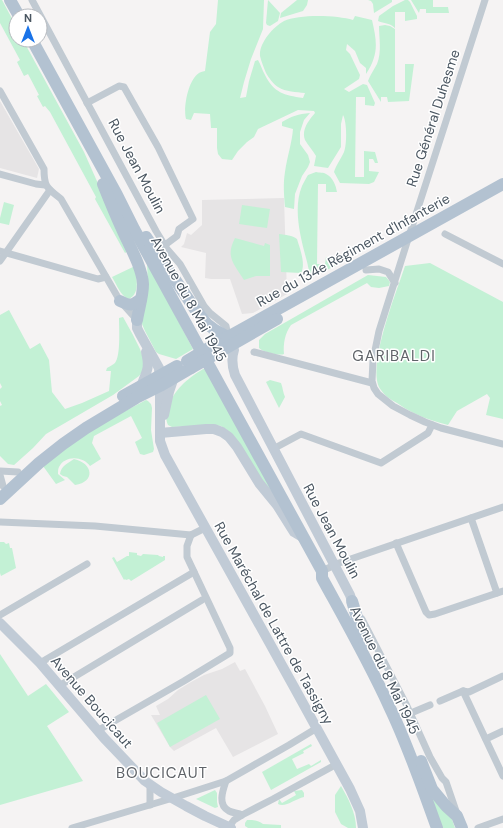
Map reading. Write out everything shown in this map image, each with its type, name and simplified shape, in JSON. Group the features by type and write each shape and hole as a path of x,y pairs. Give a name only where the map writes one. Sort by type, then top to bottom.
{"main road":[{"name":"Avenue du 8 Mai 1945","path":"36,48 322,571 328,576 366,644 395,701 432,790 446,806 458,816"},
{"path":"83,133 89,152 142,275 143,284 137,320"},
{"name":"Rue du 134e Régiment d'Infanterie","path":"226,344 245,337 366,270 432,224 503,184"},
{"name":"Rue du 134e Régiment d'Infanterie","path":"226,344 407,241 503,192"},
{"path":"0,500 39,463 63,444 160,381 226,344 215,330 207,324 116,195"},
{"path":"120,301 132,305 141,299"},
{"path":"1,483 18,472 57,438 84,420 141,386 174,377 189,364"},
{"name":"Avenue du 8 Mai 1945","path":"322,571 322,578 367,660 390,707 408,750 437,828"},
{"path":"352,601 366,644"},
{"path":"458,816 462,828"}],"street":[{"name":"Rue Jean Moulin","path":"32,0 156,231 180,264 204,306 226,326 226,344 232,358 232,368 235,375 411,713 430,757 442,778 446,782 458,816"},
{"name":"Rue Général Duhesme","path":"372,383 376,341 485,0"},
{"path":"87,103 119,86 124,87 158,147 193,219 179,228 177,236 165,245"},
{"path":"0,91 44,168 44,178 48,188"},
{"path":"0,174 48,188 61,199 120,301 137,320 138,328 144,342 159,368 160,433"},
{"path":"0,261 3,252 48,188"},
{"path":"415,216 432,224"},
{"path":"445,234 503,264"},
{"path":"3,252 98,279 106,277"},
{"path":"366,270 379,269 388,272 395,283"},
{"path":"141,386 148,368 144,342"},
{"path":"254,352 372,383 378,394 393,406 410,415 432,425 503,444"},
{"path":"160,433 169,392 174,377"},
{"path":"273,449 301,434 381,463 428,433 432,425"},
{"path":"160,433 214,429 229,437 237,447 259,483 277,505 294,532 304,538"},
{"name":"Rue Maréchal de Lattre de Tassigny","path":"160,433 160,441 164,455 337,764 356,801 360,811 363,828"},
{"path":"0,471 18,472"},
{"path":"322,571 339,563 503,507"},
{"path":"396,544 426,612 429,615 500,592 471,518"},
{"path":"0,522 95,526 191,535 205,528"},
{"path":"97,731 228,655 231,651 187,557 187,546 191,535"},
{"path":"0,615 87,564"},
{"path":"40,663 194,572"},
{"path":"59,686 202,600"},
{"name":"Avenue Boucicaut","path":"0,623 40,663 97,731 150,785 170,799 229,828"},
{"path":"440,701 463,691 470,692 503,676"},
{"path":"463,691 503,776"},
{"path":"411,713 430,705"},
{"path":"72,828 226,781 316,728"},
{"path":"486,739 503,731"},
{"path":"229,828 234,820 242,815 337,764"},
{"path":"226,781 221,798 224,806 228,811 242,815"},
{"path":"150,785 150,805"},
{"path":"478,828 503,819"}],"shaded area":[{"path":"0,101 39,169 37,178 0,168"},
{"path":"284,198 287,294 253,313 242,314 230,279 205,278 206,253 181,247 184,244 187,233 191,235 202,225 202,200"},
{"path":"235,662 240,671 245,669 278,734 233,757 216,728 174,751 170,747 151,715 160,715 156,706 191,682"}],"green space":[{"path":"0,0 2,0 8,11 8,38 0,23"},
{"path":"218,0 264,0 263,29 251,59 240,98 246,97 255,61 258,60 272,86 280,92 290,96 303,98 305,93 284,90 274,84 266,73 260,58 260,51 264,41 275,27 284,21 308,16 338,17 353,20 355,16 372,20 376,41 373,60 366,74 366,68 360,63 355,51 347,44 346,50 350,54 360,75 359,79 344,89 349,92 363,84 367,85 375,103 374,106 365,105 365,97 356,97 355,177 364,177 364,151 375,152 378,163 375,163 373,159 369,159 369,171 379,172 374,182 369,184 340,183 334,172 345,148 346,128 343,115 341,124 341,147 328,168 314,166 316,156 305,140 304,136 308,122 315,113 314,111 298,110 258,129 254,137 238,151 232,160 222,159 218,154 217,128 211,128 210,114 194,113 191,120 186,119 185,108 189,88 195,77 199,73 205,71 210,32 216,24"},
{"path":"268,0 280,13 278,21 270,26 266,23"},
{"path":"297,0 308,0 303,11 280,18 281,13"},
{"path":"368,0 392,0 392,2 374,13 373,4"},
{"path":"405,0 410,2 417,19 405,21 405,12 395,12 395,28 378,21 379,16"},
{"path":"411,0 433,0 433,7 448,7 449,13 426,13 426,9 420,9 419,13"},
{"path":"385,25 395,29 395,92 405,92 405,64 414,64 409,101 388,102 387,97 381,97 381,102 368,81 379,59 379,26"},
{"path":"14,48 27,48 84,152 128,251 125,253 50,112 45,106 43,107 37,96 39,95 28,74 24,76 17,62 20,60"},
{"path":"310,113 304,120 300,132 300,144 308,155 310,162 302,176 295,194 294,209 285,207 284,190 285,172 293,129 282,126 282,122 295,116"},
{"path":"316,172 325,173 331,177 337,192 326,192 326,184 318,184 317,264 325,264 326,257 336,257 335,266 311,276 298,222 298,203 299,194 306,177"},
{"path":"4,202 14,205 9,225 0,223"},
{"path":"242,205 270,209 267,228 239,224"},
{"path":"279,234 291,236 297,239 303,261 301,273 281,272"},
{"path":"235,238 264,246 265,243 270,245 270,276 256,276 244,280 232,260 231,250"},
{"path":"147,262 193,349 176,359 156,352 142,324 142,315 148,287"},
{"path":"430,263 503,302 503,419 486,415 490,398 487,394 457,411 448,425 411,412 390,399 381,390 377,380 379,348 405,266"},
{"path":"135,266 137,284 135,293 129,299 121,293 112,277"},
{"path":"368,275 386,277 390,282 389,286 379,288 371,287 367,283 291,325 285,339 284,354 271,353 259,348 259,340 265,334"},
{"path":"9,310 30,349 40,343 49,360 52,392 65,409 109,391 111,371 106,371 107,368 115,363 117,359 119,318 123,317 140,349 144,361 143,371 139,376 113,395 46,434 14,465 8,464 0,456 0,406 2,405 0,401 0,389 2,387 0,383 0,315"},
{"path":"205,369 273,492 271,493 227,430 221,426 172,427 168,425 168,409 173,396 186,381"},
{"path":"270,380 281,383 282,385 285,397 279,408 266,382"},
{"path":"146,400 151,404 152,408 151,430 154,449 153,452 144,455 140,454 135,442 142,438 131,416 94,436 92,443 101,459 90,466 83,460 79,459 74,458 65,460 59,467 58,474 65,480 56,484 43,466 91,429"},
{"path":"74,459 85,464 90,472 89,477 86,480 75,485 67,477 60,474 63,467"},
{"path":"0,542 4,542 6,544 9,543 10,548 12,548 16,568 1,576 0,573"},
{"path":"129,552 137,553 137,555 141,556 143,554 165,556 165,560 131,581 129,579 124,580 112,558 114,557 117,562 129,556"},
{"path":"0,654 28,696 46,684 69,712 47,726 83,781 0,805"},
{"path":"206,695 220,719 170,747 157,723"},
{"path":"311,744 312,746 303,751 304,753 292,759 297,769 309,764 311,766 321,760 321,762 271,790 262,772"},
{"path":"424,784 450,814 455,828 440,828"},
{"path":"341,786 353,811 356,828 348,828 341,824 335,812 335,795"},
{"path":"215,790 217,793 218,807 215,808 196,799"},
{"path":"302,790 304,797 284,805 278,804 279,799 282,803 296,795 294,791"},
{"path":"247,820 257,821 263,824 281,825 281,828 248,828 245,826"}],"district":[{"name":"GARIBALDI","path":"394,356"},
{"name":"BOUCICAUT","path":"162,773"}]}
